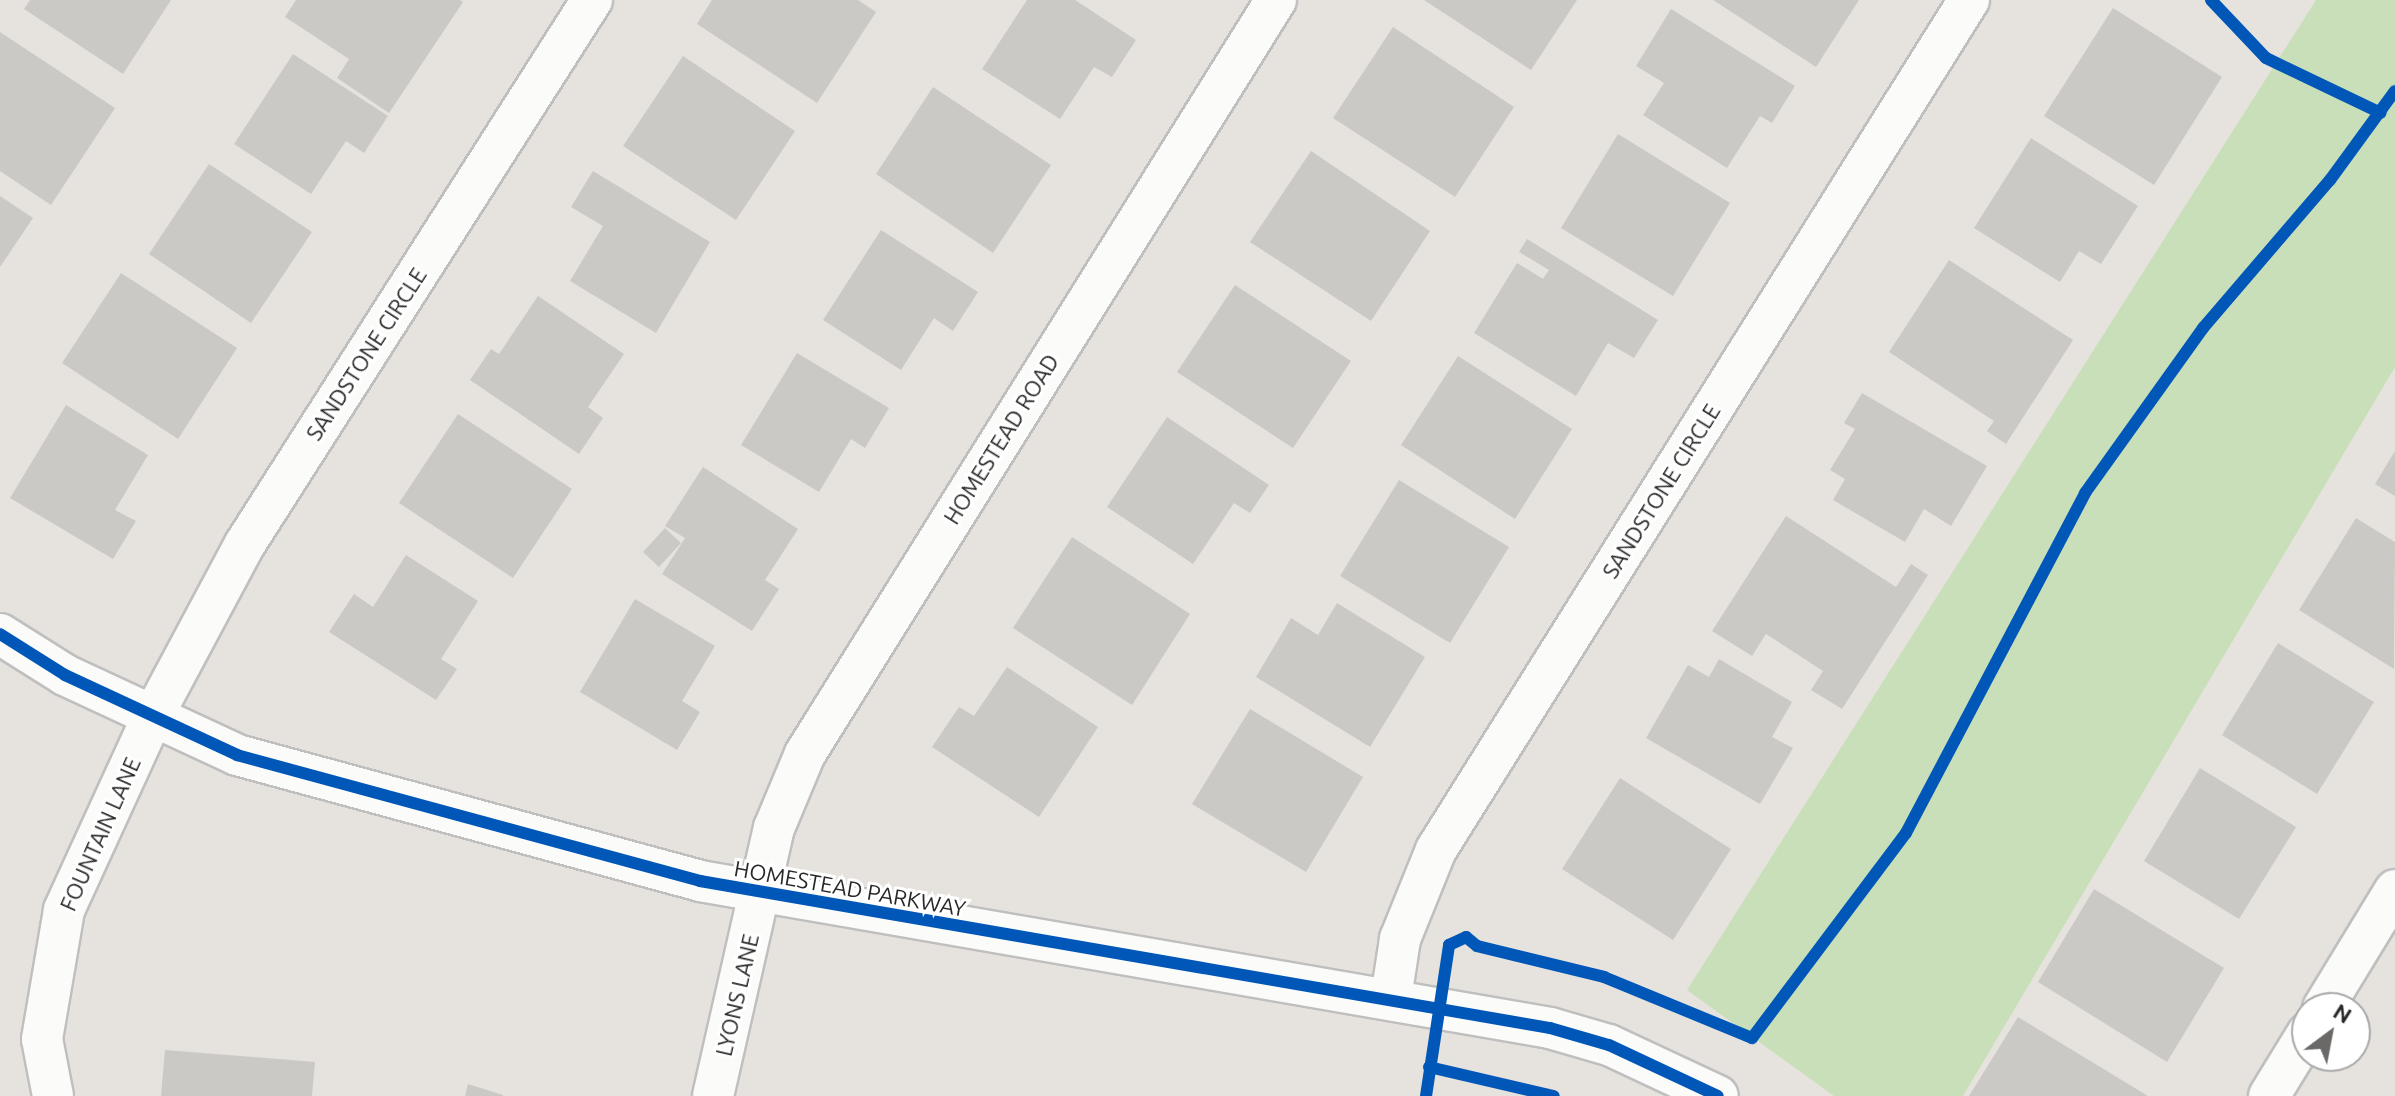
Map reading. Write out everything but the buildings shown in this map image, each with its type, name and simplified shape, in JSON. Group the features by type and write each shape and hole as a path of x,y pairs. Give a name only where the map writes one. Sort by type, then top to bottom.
{"street":[{"name":"SANDSTONE CIRCLE","path":"153,716 245,544 592,0"},
{"name":"HOMESTEAD ROAD","path":"760,894 774,828 805,754 1276,0"},
{"name":"SANDSTONE CIRCLE","path":"1391,998 1400,939 1436,850 1969,0"},
{"name":"HOMESTEAD PARKWAY","path":"0,634 65,675 237,755 760,894 1391,998 1609,1045 1718,1096"},
{"name":"FOUNTAIN LANE","path":"53,1096 42,1039 64,910 153,716"},
{"path":"2333,992 2395,890"},
{"name":"LYONS LANE","path":"713,1096 760,894"},
{"path":"2269,1096 2291,1060"}],"green space":[{"path":"2316,0 2395,0 2395,367 1963,1096 1834,1096 1687,990"}],"cycle path":[{"path":"2211,0 2266,58 2381,113"},
{"path":"1426,1096 1449,945 1466,937 1477,946 1604,977 1752,1038 1906,833 2085,493 2203,328 2330,180 2395,91"},
{"path":"0,634 65,675 237,755 700,881 1550,1028 1609,1045 1718,1096"},
{"path":"1429,1067 1554,1096"}]}
